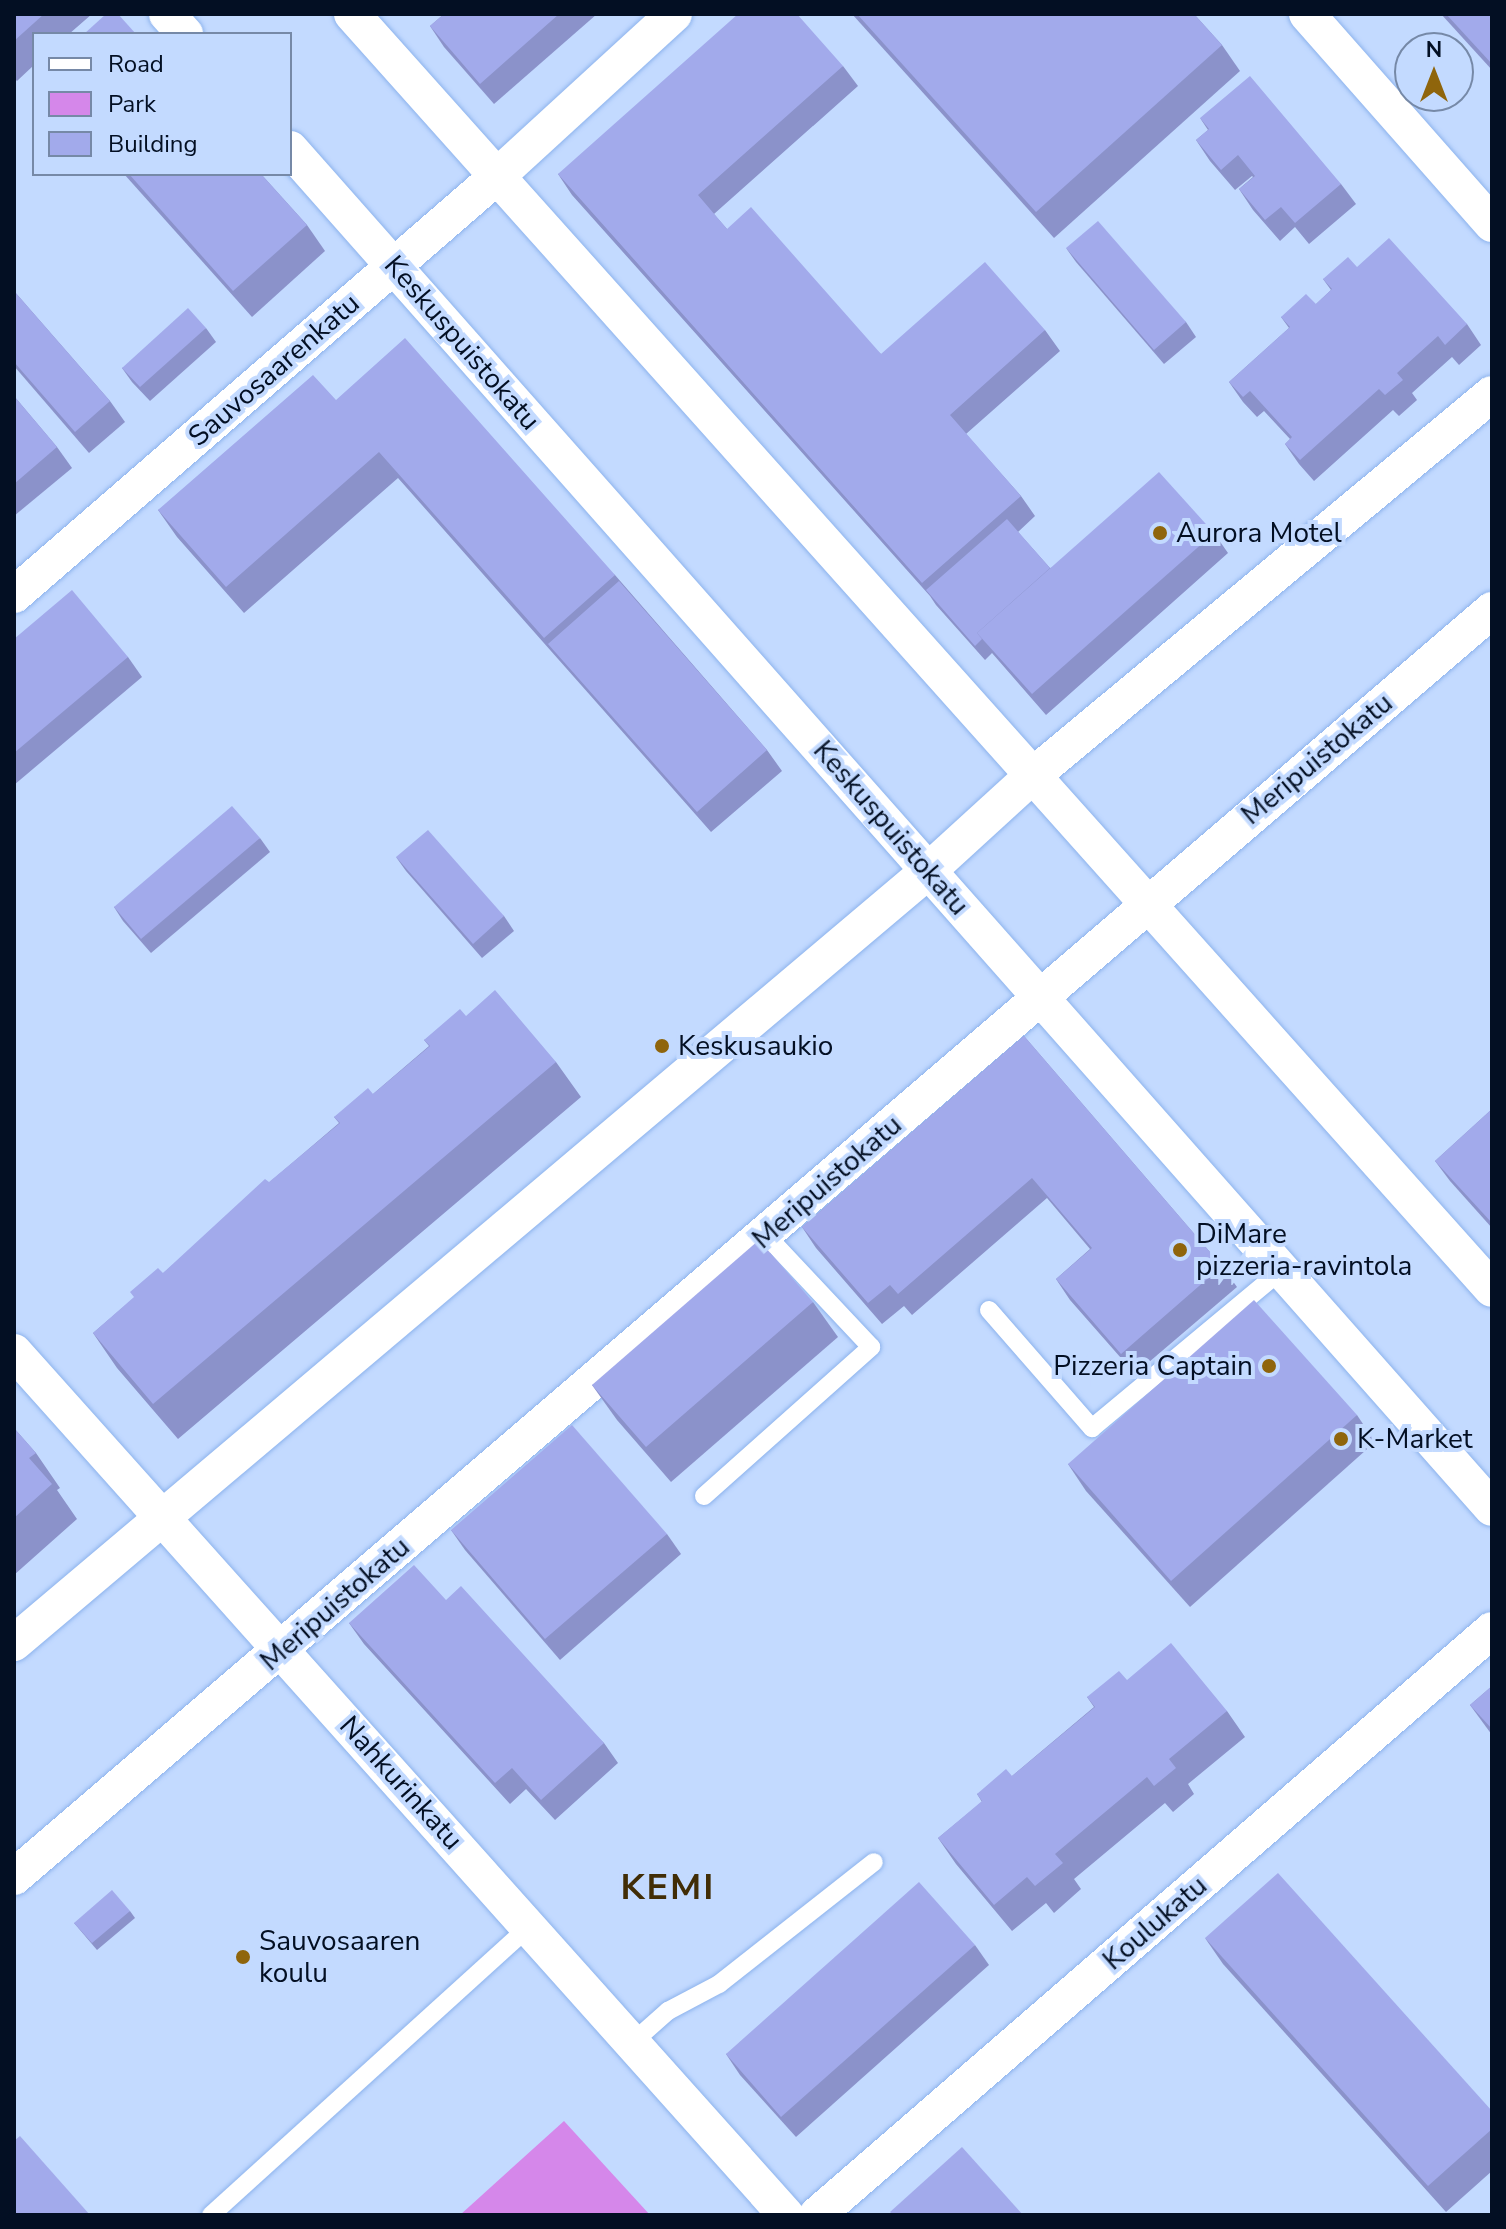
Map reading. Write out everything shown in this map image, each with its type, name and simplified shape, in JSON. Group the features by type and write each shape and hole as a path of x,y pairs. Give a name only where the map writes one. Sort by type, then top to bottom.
{"street":[{"path":"167,14 183,32"},
{"path":"352,14 494,179 1031,777 1149,903 1492,1289"},
{"name":"Sauvosaarenkatu","path":"14,595 494,179 674,14"},
{"path":"1307,14 1492,224"},
{"name":"Keskuspuistokatu","path":"292,151 1492,1508"},
{"path":"14,1643 927,872 1031,777 1492,394"},
{"name":"Meripuistokatu","path":"14,1877 1492,610"},
{"name":"Nahkurinkatu","path":"14,1352 161,1521 530,1926 786,2215"},
{"name":"Koulukatu","path":"817,2215 1492,1630"}],"lane":[{"path":"704,1496 871,1347 766,1235"},
{"path":"989,1310 1092,1428 1283,1269"},
{"path":"633,2042 668,2011 719,1984 874,1862"},
{"path":"211,2215 530,1926"}],"green space":[{"path":"564,2121 650,2215 460,2215"}],"building":[{"path":"14,14 44,14 14,41"},
{"path":"106,14 118,14 134,32 86,32"},
{"path":"444,14 559,14 480,84 430,26"},
{"path":"738,14 797,14 843,66 698,195 727,229 751,207 881,354 985,262 1045,330 950,415 1021,496 922,583 558,174"},
{"path":"857,14 1194,14 1222,45 1036,212"},
{"path":"1446,14 1492,14 1492,64 1474,44 1474,32 1463,32"},
{"path":"1250,76 1341,184 1295,223 1281,207 1265,220 1239,189 1255,176 1238,155 1221,170 1196,140 1209,129 1200,118"},
{"path":"131,176 263,176 307,225 233,291"},
{"path":"1098,221 1186,322 1154,350 1066,248"},
{"path":"1389,238 1467,324 1445,345 1438,336 1397,373 1403,380 1385,395 1379,389 1300,460 1285,444 1292,437 1250,391 1243,397 1229,382 1290,327 1281,317 1306,294 1316,304 1332,289 1323,279 1348,257 1357,267"},
{"path":"14,291 110,401 75,432 14,362"},
{"path":"188,308 206,328 140,387 122,368"},
{"path":"405,338 615,575 544,638 379,452 226,587 158,510 313,375 336,400"},
{"path":"14,396 57,447 14,484"},
{"path":"1159,472 1214,533 1032,694 977,633"},
{"path":"1007,519 1050,568 977,633 982,639 975,646 926,590"},
{"path":"619,581 767,750 697,812 548,644"},
{"path":"72,590 128,657 14,753 14,639"},
{"path":"232,806 260,838 141,939 114,907"},
{"path":"428,830 504,916 473,944 396,857"},
{"path":"495,990 556,1062 153,1404 93,1333 134,1297 130,1292 158,1268 163,1273 265,1179 269,1182 340,1123 334,1117 368,1088 373,1094 430,1046 424,1040 460,1009 466,1016"},
{"path":"1024,1036 1222,1266 1121,1354 1056,1279 1092,1248 1032,1178 898,1294 890,1285 868,1303 802,1227"},
{"path":"1492,1109 1492,1223 1435,1161"},
{"path":"759,1240 813,1302 646,1447 592,1385"},
{"path":"1254,1300 1357,1415 1171,1581 1068,1464"},
{"path":"572,1425 667,1534 545,1639 451,1530"},
{"path":"14,1428 36,1453 29,1458 52,1484 14,1518"},
{"path":"414,1565 446,1600 461,1586 604,1743 541,1800 512,1768 495,1783 349,1623"},
{"path":"1171,1643 1227,1711 1169,1759 1176,1768 1154,1786 1147,1777 1055,1854 1063,1863 1035,1886 1027,1877 994,1905 938,1838 982,1801 977,1794 1006,1769 1012,1776 1095,1707 1087,1697 1119,1671 1127,1680"},
{"path":"1492,1686 1492,1729 1470,1705"},
{"path":"1278,1873 1492,2111 1492,2129 1428,2186 1205,1938"},
{"path":"919,1882 975,1945 781,2117 726,2054"},
{"path":"112,1890 130,1911 92,1943 74,1923"},
{"path":"20,2136 90,2215 14,2215 14,2141"},
{"path":"962,2147 1023,2215 893,2215 890,2212"}],"place":[{"name":"Aurora Motel","path":"1160,533"},
{"name":"Keskusaukio","path":"662,1046"},
{"name":"DiMare pizzeria-ravintola","path":"1180,1250"},
{"name":"Pizzeria Captain","path":"1269,1366"},
{"name":"K-Market","path":"1341,1439"},
{"name":"Sauvosaaren koulu","path":"243,1957"}],"district":[{"name":"KEMI","path":"668,1888"}]}
